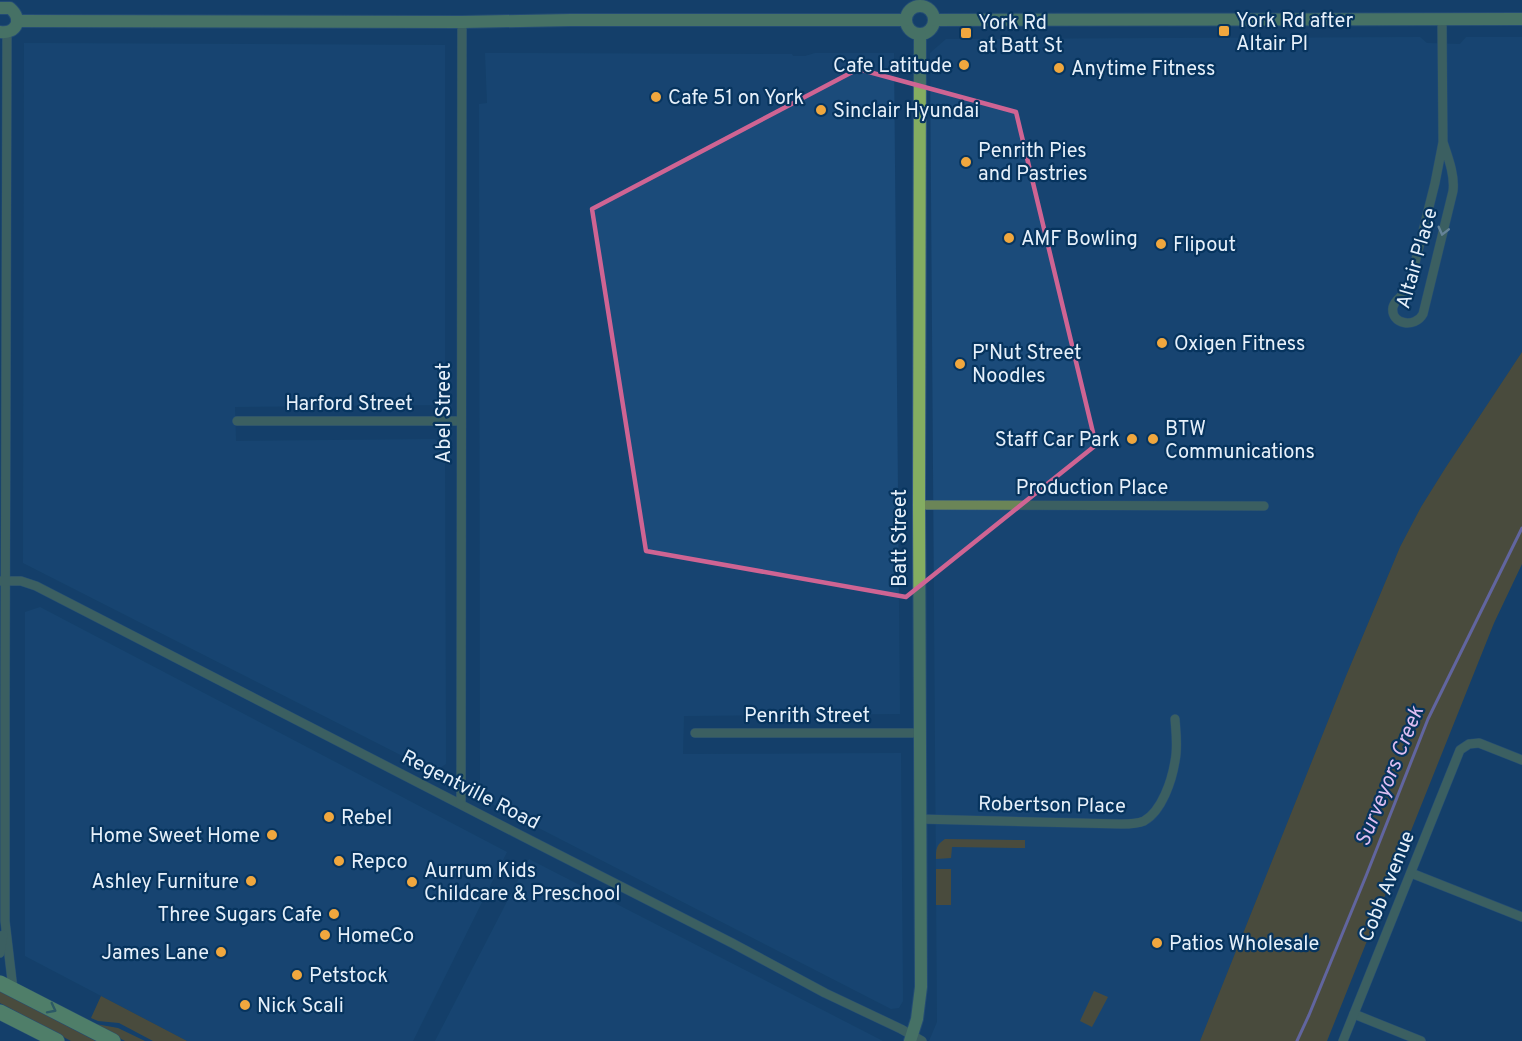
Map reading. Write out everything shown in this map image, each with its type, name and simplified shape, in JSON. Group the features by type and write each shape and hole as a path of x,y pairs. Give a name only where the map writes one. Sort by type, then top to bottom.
{"main road":[{"path":"7,986 113,1041"},
{"path":"0,1012 57,1041"}],"street":[{"path":"918,3 932,12 934,25 928,32 915,34 909,28 906,20 910,11 918,3"},
{"path":"0,8 10,8 16,14 17,21 14,28 4,32 3,581 7,986"},
{"path":"934,20 1522,19"},
{"path":"17,21 906,20"},
{"name":"Altair Place","path":"1442,20 1443,142 1411,279 1407,289 1396,300 1393,307 1395,316 1404,323 1416,322 1423,314 1453,191 1454,183 1443,142"},
{"name":"Abel Street","path":"461,804 462,22"},
{"name":"Batt Street","path":"915,1039 921,987 919,819 920,34"},
{"name":"Harford Street","path":"237,421 461,420"},
{"name":"Production Place","path":"919,505 1264,506"},
{"name":"Regentville Road","path":"3,581 25,582 36,586 732,943 825,993 901,1029 915,1039"},
{"name":"Robertson Place","path":"919,819 1121,824 1143,822 1155,812 1161,802 1176,760 1175,719"},
{"name":"Penrith Street","path":"695,733 920,733"},
{"name":"Cobb Avenue","path":"1343,1041 1458,754 1465,745 1479,743 1522,760"},
{"path":"1411,873 1522,917"},
{"path":"0,953 5,921"},
{"path":"1354,1014 1421,1041"}],"highlighted area":[{"path":"858,69 1016,112 1096,445 906,597 646,551 592,209"}],"shaded area":[{"path":"1420,37 1427,43 1460,44 1466,37 1522,37 1522,352 1446,467 1400,547 1200,1041 929,1041 937,1022 930,53 946,39"},
{"path":"24,43 445,45 445,405 235,407 236,441 435,439 445,448 446,764 434,772 23,563"},
{"path":"485,53 792,54 793,56 805,56 815,53 894,53 900,714 684,716 683,754 901,753 903,1001 899,1008 891,1009 480,798 479,104 487,103"},
{"path":"1522,352 1522,564 1494,623 1327,1041 1200,1041 1400,547 1446,467"},
{"path":"40,607 507,852 413,1041 187,1041 25,956 25,612"},
{"path":"945,839 1025,840 1025,848 952,847 951,858 936,859 937,848"},
{"path":"529,859 883,1041 435,1041"},
{"path":"936,869 951,869 951,905 936,905"},
{"path":"0,991 96,1041 71,1041 0,1003"},
{"path":"1094,991 1108,997 1092,1027 1080,1021"},
{"path":"101,996 187,1041 153,1041 119,1023 91,1018"},
{"path":"90,1023 118,1028 145,1041 125,1041"}],"waterway":[{"name":"Surveyors Creek","path":"1297,1041 1428,719 1522,528"}],"place":[{"name":"York Rd after Altair Pl","path":"1224,31"},
{"name":"York Rd at Batt St","path":"966,33"},
{"name":"Cafe Latitude","path":"964,65"},
{"name":"Anytime Fitness","path":"1059,68"},
{"name":"Cafe 51 on York","path":"656,97"},
{"name":"Sinclair Hyundai","path":"821,110"},
{"name":"Penrith Pies and Pastries","path":"966,162"},
{"name":"AMF Bowling","path":"1009,238"},
{"name":"Flipout","path":"1161,244"},
{"name":"Oxigen Fitness","path":"1162,343"},
{"name":"P'Nut Street Noodles","path":"960,364"},
{"name":"Staff Car Park","path":"1132,439"},
{"name":"BTW Communications","path":"1153,439"},
{"name":"Rebel","path":"329,817"},
{"name":"Home Sweet Home","path":"272,835"},
{"name":"Repco","path":"339,861"},
{"name":"Ashley Furniture","path":"251,881"},
{"name":"Aurrum Kids Childcare & Preschool","path":"412,882"},
{"name":"Three Sugars Cafe","path":"334,914"},
{"name":"HomeCo","path":"325,935"},
{"name":"Patios Wholesale","path":"1157,943"},
{"name":"James Lane","path":"221,952"},
{"name":"Petstock","path":"297,975"},
{"name":"Nick Scali","path":"245,1005"}]}
